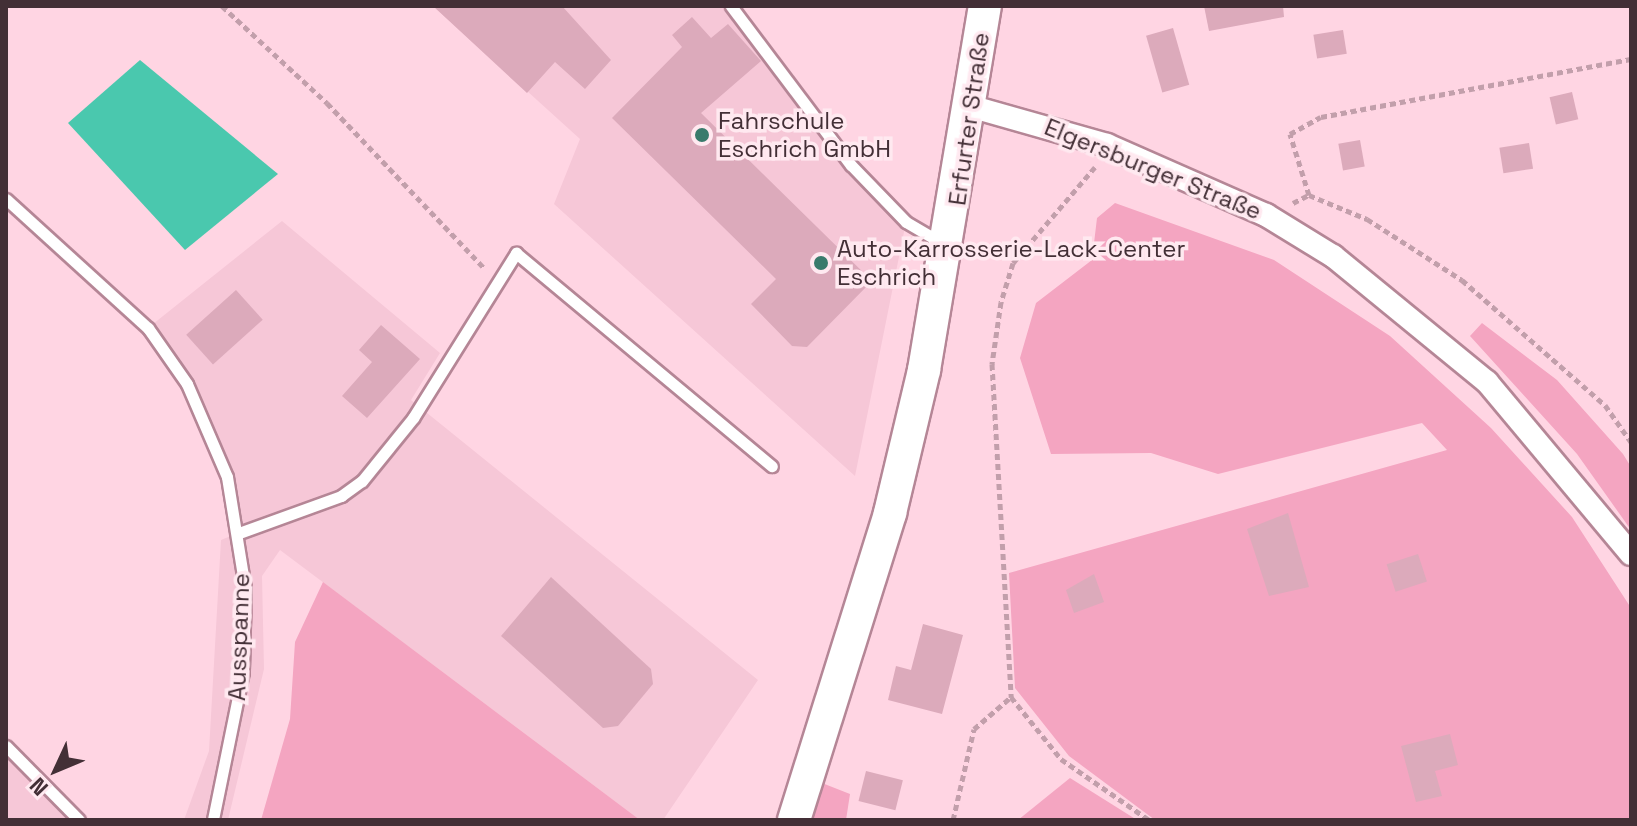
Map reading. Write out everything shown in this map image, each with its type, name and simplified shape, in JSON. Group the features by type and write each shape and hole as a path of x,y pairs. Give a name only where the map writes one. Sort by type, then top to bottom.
{"main road":[{"name":"Erfurter Straße","path":"794,820 890,513 950,244 973,107 985,6"}],"street":[{"name":"Elgersburger Straße","path":"973,107 1107,145 1266,215 1413,314 1487,382 1631,554"}],"lane":[{"path":"731,6 851,165 906,222 932,242 950,244"},
{"name":"Ausspanne","path":"6,199 148,328 172,361 212,436 239,533 243,672 213,820"},
{"path":"239,533 341,496 362,481 413,418 516,253 772,466"},
{"path":"6,746 79,820"}],"path":[{"path":"222,6 327,103 498,282"},
{"path":"1309,195 1290,134 1321,117 1631,59"},
{"path":"1107,145 1089,178 1013,263 1001,302 992,364 1011,697 1061,759 1149,820"},
{"path":"1266,215 1309,195 1367,219 1462,280 1605,405 1631,442"},
{"path":"953,820 974,729 1011,697"}],"shaded area":[{"path":"433,6 731,6 851,165 906,222 855,476 554,204 580,139"},
{"path":"140,60 278,174 185,250 68,123"},
{"path":"1115,203 1274,260 1390,336 1491,428 1572,517 1631,608 1631,820 1155,820 1069,756 1015,688 1009,573 1447,450 1422,423 1218,474 1151,453 1051,454 1020,358 1036,303 1092,260 1097,218"},
{"path":"282,221 440,353 411,400 758,680 663,820 640,820 280,550 262,576 264,669 228,820 184,820 209,751 221,540 238,533 212,436 148,328"},
{"path":"1482,323 1557,380 1623,454 1631,467 1631,530 1577,454 1470,336"},
{"path":"323,582 640,820 261,820 290,719 295,642"},
{"path":"6,752 79,820 6,820"},
{"path":"1070,778 1137,820 1018,820"},
{"path":"822,783 850,794 846,820 808,820"}],"building":[{"path":"433,6 562,6 611,60 585,89 555,62 527,93"},
{"path":"1204,6 1283,6 1284,17 1209,31"},
{"path":"692,17 711,38 728,24 761,61 701,113 872,281 807,347 792,346 751,304 776,279 612,118 682,47 672,35"},
{"path":"1173,28 1189,85 1162,92 1146,36"},
{"path":"1343,30 1347,54 1317,58 1313,35"},
{"path":"1572,92 1578,119 1556,124 1550,97"},
{"path":"1360,140 1365,167 1343,170 1338,144"},
{"path":"1529,143 1533,169 1503,173 1499,148"},
{"path":"236,290 263,320 213,365 186,335"},
{"path":"381,325 420,359 367,418 342,396 372,362 359,350"},
{"path":"1288,513 1309,587 1269,596 1247,529"},
{"path":"1418,554 1427,582 1396,592 1387,564"},
{"path":"1094,574 1104,602 1074,613 1066,590"},
{"path":"551,577 651,669 653,684 618,726 603,728 501,636"},
{"path":"923,624 963,635 942,714 888,700 896,666 911,670"},
{"path":"1450,734 1458,765 1435,771 1442,796 1416,802 1401,746"},
{"path":"866,771 903,780 895,810 859,801"}],"place":[{"name":"Fahrschule Eschrich GmbH","path":"702,135"},
{"name":"Auto-Karrosserie-Lack-Center Eschrich","path":"821,263"}]}
